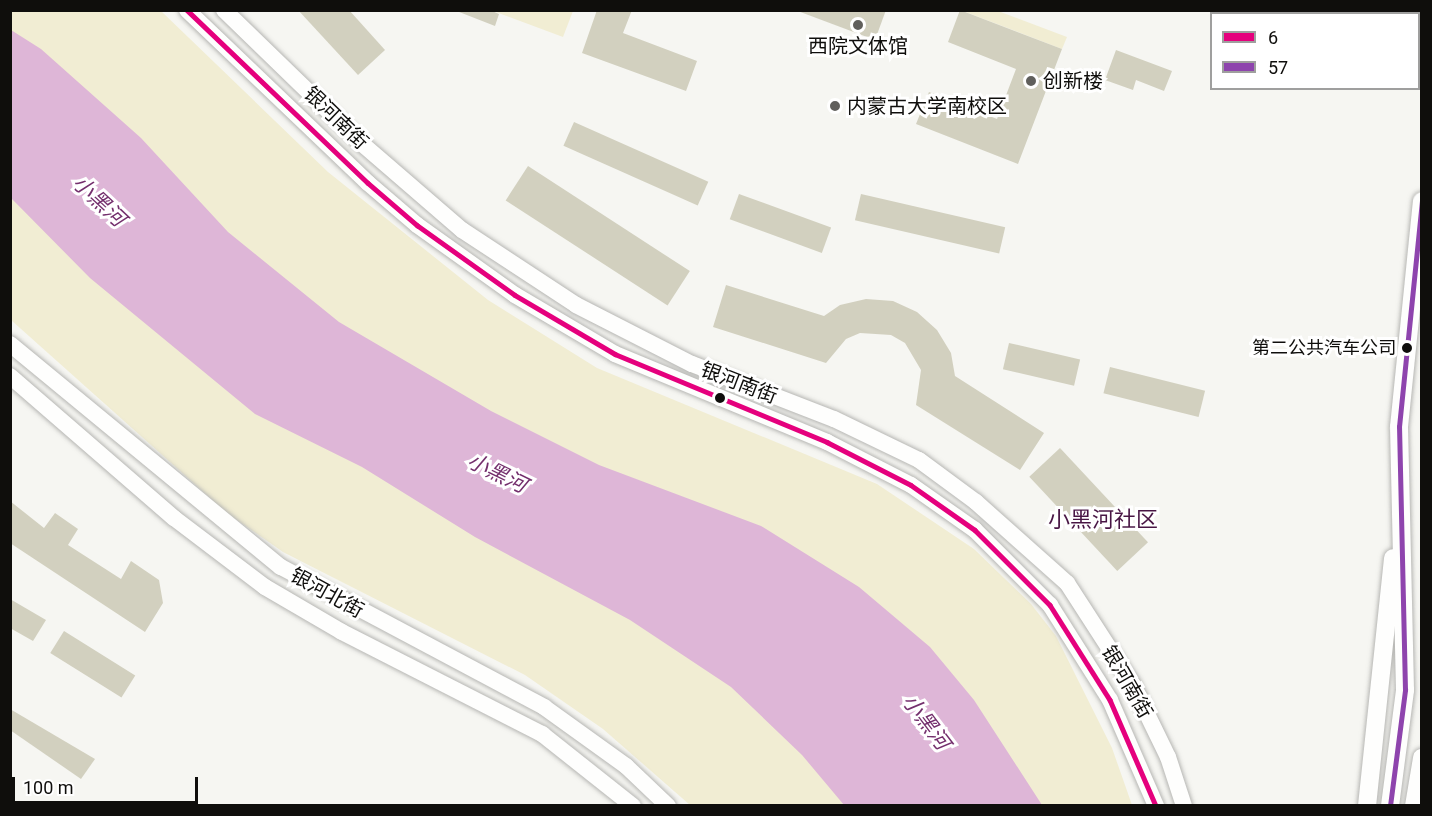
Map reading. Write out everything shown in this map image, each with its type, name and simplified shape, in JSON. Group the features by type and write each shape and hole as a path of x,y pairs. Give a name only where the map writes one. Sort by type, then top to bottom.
{"highway":[{"path":"1390,806 1405,690 1398,520 1399,427 1422,201"},
{"path":"1367,806 1398,520"},
{"path":"1414,806 1422,758"}],"main road":[{"name":"银河南街","path":"187,10 297,118 392,204 515,295 615,354 827,442 911,485 975,530 1050,605 1110,700 1156,806"},
{"name":"银河南街","path":"225,10 360,142 462,230 576,305 692,364 834,419 920,460 976,502 1066,583 1133,685 1168,757 1184,806"},
{"name":"银河北街","path":"10,344 280,567 544,707 626,766 668,806"},
{"name":"银河北街","path":"10,376 174,518 265,587 342,632 542,734 633,806"}],"shaded area":[{"path":"10,11 161,11 328,172 488,300 597,368 877,484 974,549 1031,604 1056,636 1112,748 1132,805 690,805 603,729 525,675 283,552 227,513 11,320"},
{"path":"493,11 573,11 563,37"},
{"path":"963,11 998,11 1067,37 1062,49"}],"water":[{"name":"小黑河","path":"11,30 41,49 141,138 228,232 339,322 491,411 599,465 761,526 859,587 930,647 974,700 1042,805 844,805 802,755 731,687 630,620 475,537 362,467 255,414 90,278 11,198"}],"building":[{"path":"298,10 349,10 385,50 358,75"},
{"path":"454,10 490,10 499,14 495,26"},
{"path":"597,10 632,10 623,33 697,61 686,91 582,53"},
{"name":"西院文体馆","path":"795,10 886,10 875,40"},
{"name":"创新楼","path":"960,10 1062,49 1018,164 916,124 929,92 997,119 1016,69 948,42"},
{"path":"1321,10 1362,10 1362,12 1324,12"},
{"path":"1116,50 1172,71 1164,91 1136,80 1133,90 1105,80"},
{"path":"574,122 708,182 698,206 563,146"},
{"path":"528,166 690,271 668,306 506,200"},
{"path":"739,194 831,228 822,253 730,219"},
{"path":"861,194 1005,227 999,254 855,220"},
{"path":"726,285 824,316 840,305 866,299 893,301 917,312 937,330 951,353 955,376 1044,433 1020,470 916,405 921,370 905,343 891,335 860,333 846,339 826,363 713,327"},
{"path":"1009,343 1080,359 1074,386 1003,369"},
{"path":"1110,367 1205,391 1199,417 1103,393"},
{"path":"1060,448 1148,542 1117,571 1029,477"},
{"path":"10,501 44,528 55,513 78,529 68,545 121,579 131,561 159,580 163,603 145,632 10,543"},
{"path":"10,599 46,620 33,641 10,628"},
{"path":"64,631 135,676 121,698 50,653"},
{"path":"10,709 95,759 81,779 10,730"}],"transit line":[{"name":"6","path":"187,10 368,183 417,225 515,295 615,354 827,442 911,485 975,530 1050,605 1110,700 1156,806"},
{"name":"57","path":"1390,806 1405,690 1399,427 1422,201"}],"place":[{"name":"西院文体馆","path":"858,25"},
{"name":"创新楼","path":"1031,81"},
{"name":"内蒙古大学南校区","path":"835,106"},
{"name":"第二公共汽车公司","path":"1407,348"}],"district":[{"name":"小黑河社区","path":"1103,520"}]}
